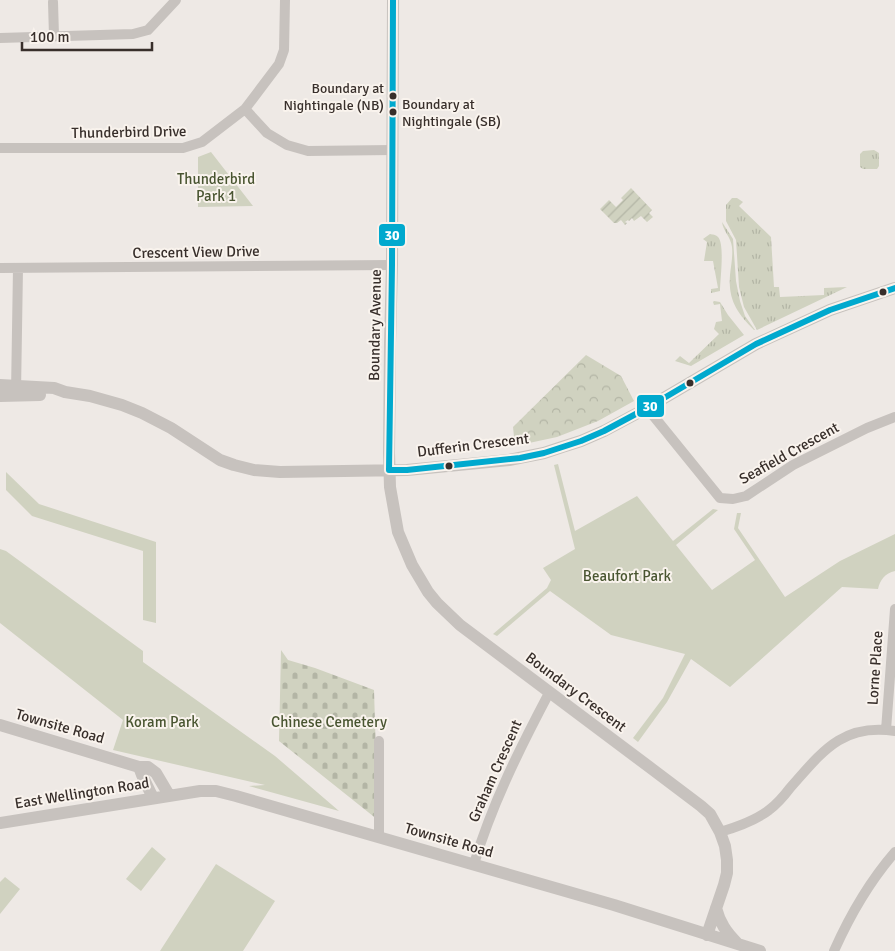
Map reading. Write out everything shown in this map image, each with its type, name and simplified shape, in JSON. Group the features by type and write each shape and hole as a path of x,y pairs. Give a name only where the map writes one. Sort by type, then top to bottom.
{"street":[{"path":"0,38 133,34 148,30 176,0"},
{"name":"Thunderbird Drive","path":"0,148 183,148 202,142 245,109 279,64 284,50 285,0"},
{"name":"Boundary Avenue","path":"389,470 393,0"},
{"path":"53,2 54,36"},
{"path":"245,109 266,133 287,145 308,151 392,150"},
{"name":"Crescent View Drive","path":"0,268 392,265"},
{"path":"16,391 18,268"},
{"name":"Dufferin Crescent","path":"0,385 16,391 53,394 65,392 100,398 132,409 171,428 227,463 246,469 280,472 407,470 509,460 544,453 604,431 756,344 830,310 895,288"},
{"name":"Dufferin Crescent","path":"0,396 16,391"},
{"name":"Seafield Crescent","path":"647,408 720,498 733,499 746,496 793,465 842,440 895,417"},
{"name":"Boundary Crescent","path":"389,470 393,509 398,532 412,565 428,592 437,602 460,625 701,806 714,820 725,846 727,860 724,885 707,935"},
{"name":"Lorne Place","path":"890,730 895,608"},
{"name":"Graham Crescent","path":"474,864 498,794 549,693"},
{"name":"Townsite Road","path":"0,725 148,768 156,773 169,795 200,791 236,796 614,905 760,951"},
{"path":"720,832 749,822 771,809 819,756 836,742 860,732 875,729 890,730"},
{"path":"379,741 379,837"},
{"path":"140,767 153,798"},
{"name":"East Wellington Road","path":"0,823 169,795"},
{"path":"834,951 850,915 895,852"},
{"path":"716,908 723,927 738,944"}],"green space":[{"path":"874,150 879,153 879,166 877,169 863,169 860,167 860,154 863,151"},
{"name":"Thunderbird Park 1","path":"211,152 253,206 198,207 198,157"},
{"path":"631,188 652,210 649,213 653,217 647,222 641,216 634,221 632,218 628,220 625,222 627,223 625,225 621,220 614,223 600,209 609,200 616,207 623,200 621,198"},
{"path":"732,198 737,198 743,202 739,206 771,237 774,287 779,287 780,297 824,295 824,288 847,287 757,330 744,307 739,287 736,240 726,221 726,205"},
{"path":"722,222 733,239 736,281 740,301 745,316 755,330 738,312 732,299 730,275 732,247"},
{"path":"710,234 718,237 722,254 720,291 711,293 711,289 718,288 713,261 704,261 707,242 703,239"},
{"path":"714,301 720,302 744,335 691,366 675,361 680,356 689,363 719,334 714,329 716,322 722,321 720,304 714,305"},
{"path":"586,355 621,376 634,401 598,421 557,437 515,446 513,427"},
{"name":"Beaufort Park","path":"558,464 575,531 637,496 673,541 713,509 718,510 676,545 712,590 755,560 734,529 737,513 741,513 738,528 785,597 840,561 895,534 895,571 888,573 884,577 878,589 842,587 730,687 691,659 667,702 638,742 633,738 663,698 685,654 611,635 550,591 497,636 493,634 547,588 551,580 543,568 575,549 554,465"},
{"path":"6,472 39,504 156,542 156,623 143,620 143,551 32,516 6,490"},
{"name":"Koram Park","path":"0,549 6,551 143,651 143,662 275,756 339,811 249,786 265,785 113,750 123,720 0,623"},
{"name":"Chinese Cemetery","path":"281,650 288,660 374,690 378,820 279,741"},
{"path":"152,847 166,859 141,891 126,879"},
{"path":"216,864 275,901 243,951 160,951"},
{"path":"5,877 20,889 0,914 0,882"}],"transit line":[{"name":"30","path":"389,470 393,0"},
{"name":"30","path":"389,470 407,470 520,458 544,453 581,441 647,408 756,344 830,310 895,288"}],"place":[{"name":"Boundary at Nightingale (NB)","path":"393,96"},
{"name":"Boundary at Nightingale (SB)","path":"393,112"}]}
